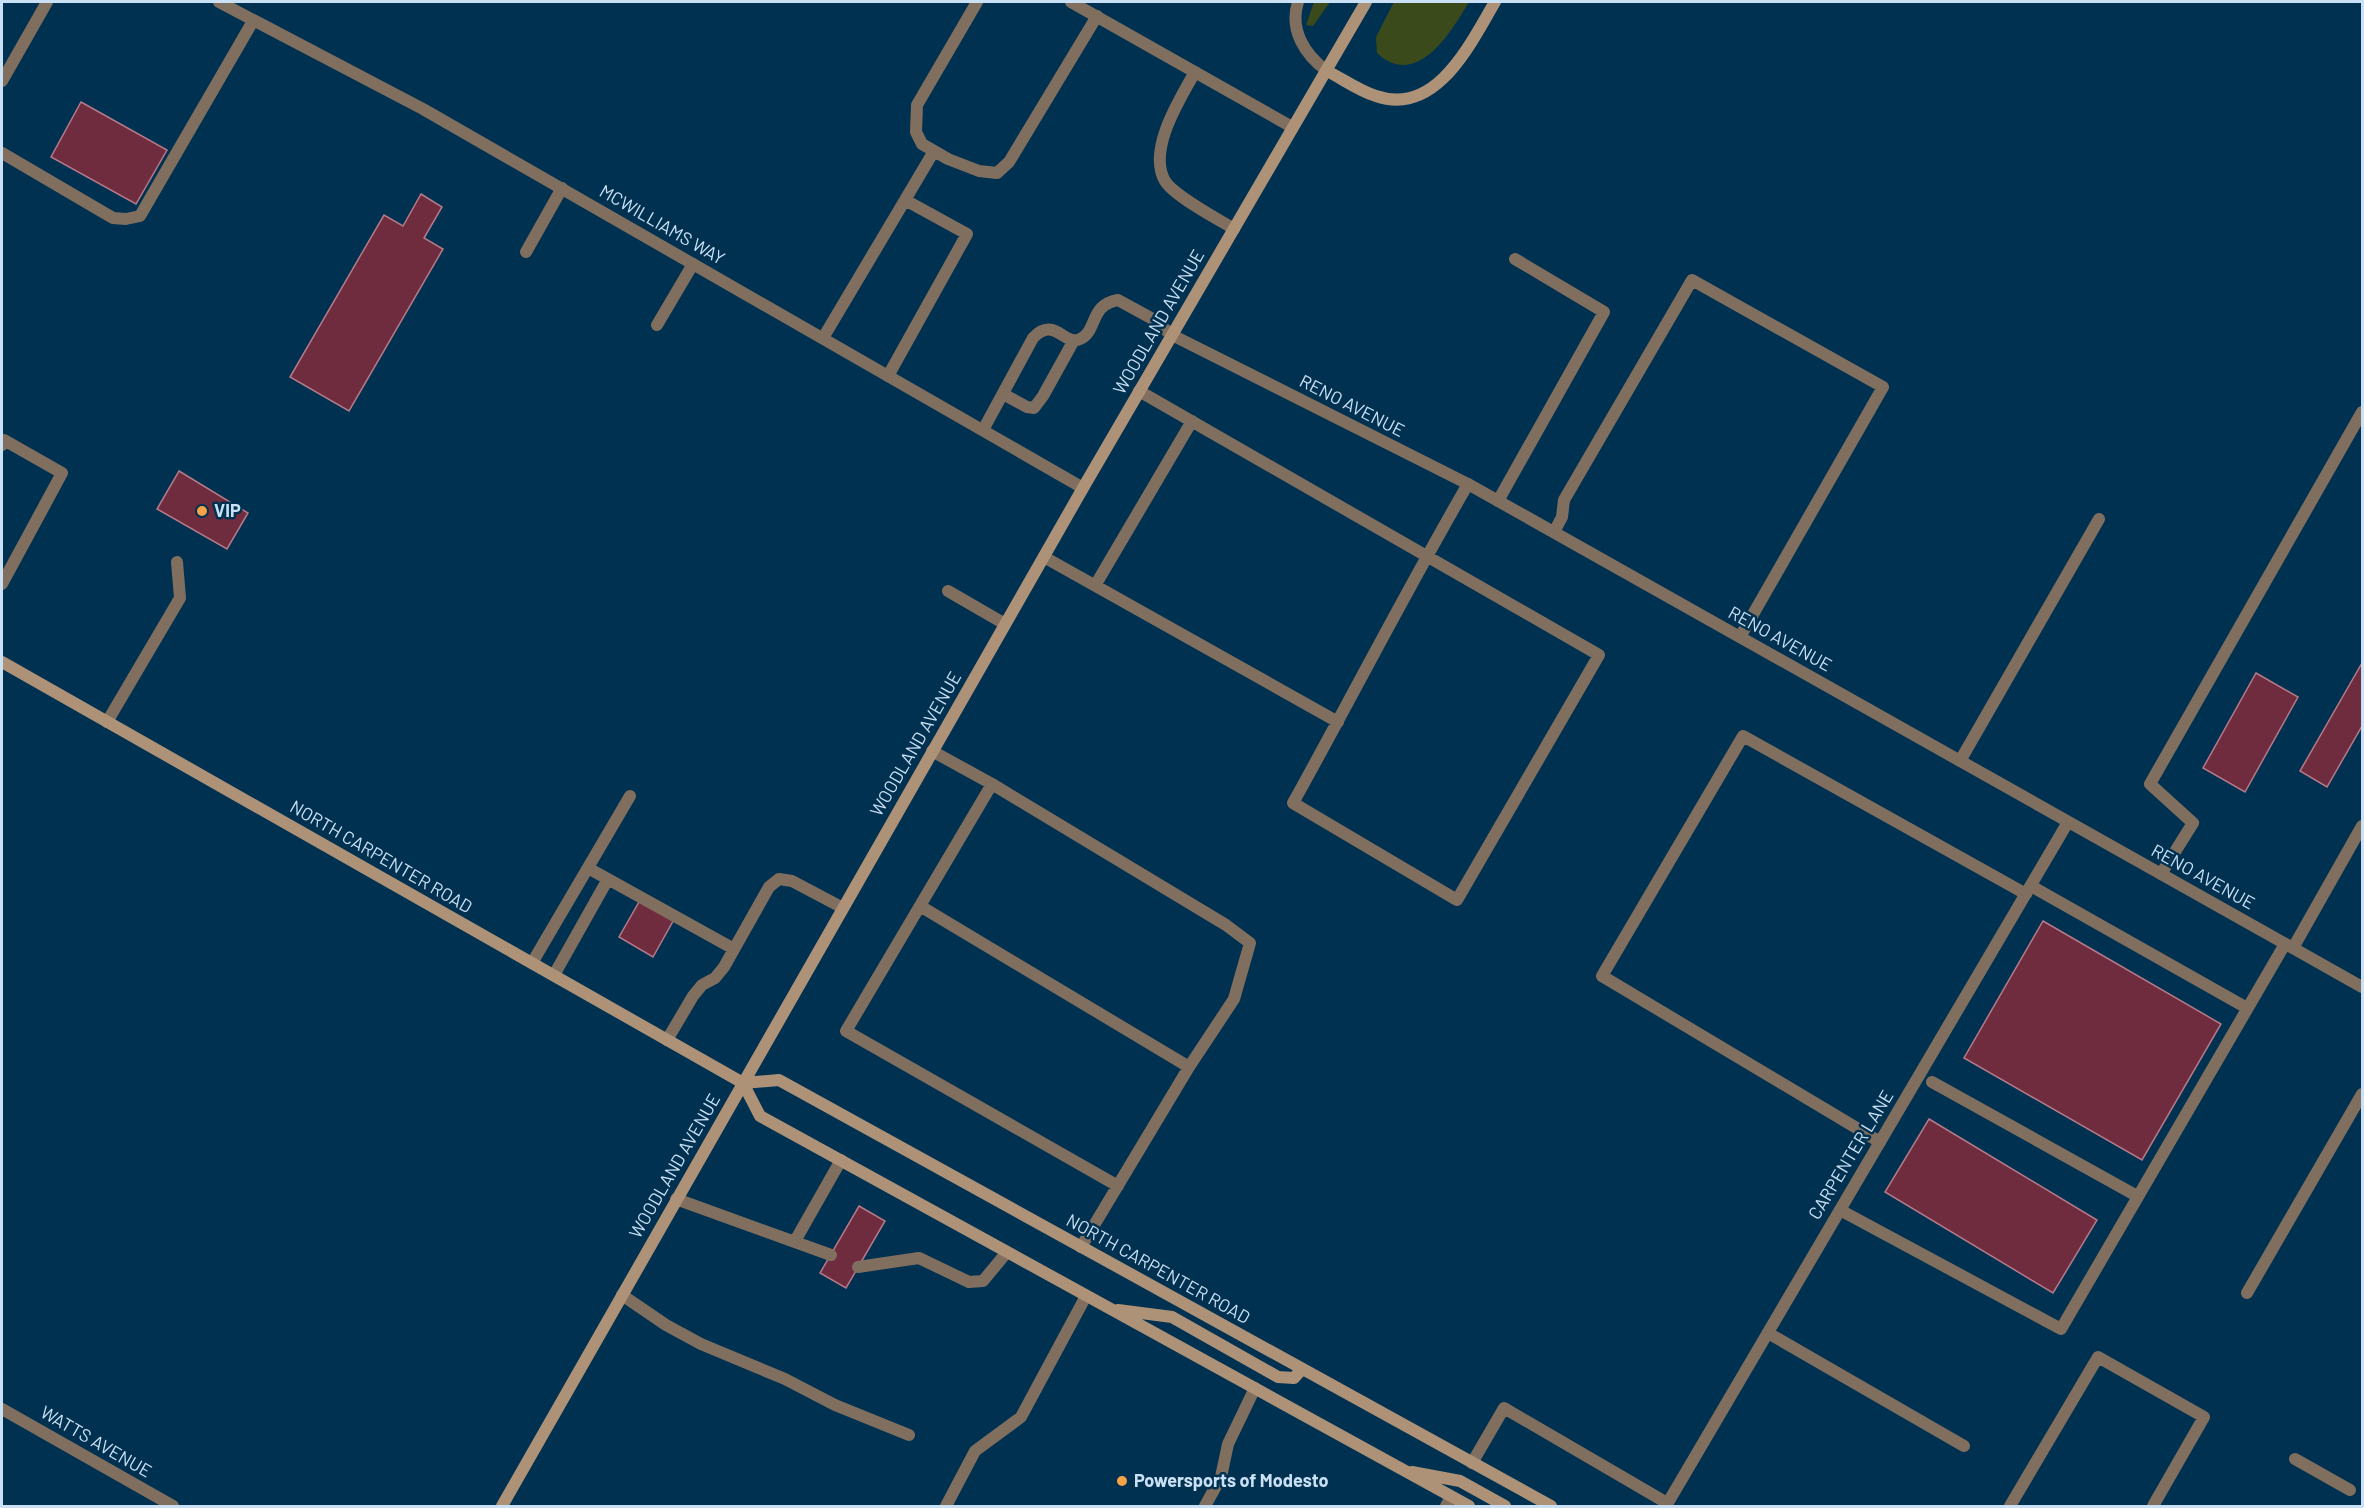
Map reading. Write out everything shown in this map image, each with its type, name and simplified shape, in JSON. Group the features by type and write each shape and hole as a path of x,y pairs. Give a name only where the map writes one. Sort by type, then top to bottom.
{"main road":[{"name":"WOODLAND AVENUE","path":"502,1506 1083,488 1366,2"},
{"path":"1327,71 1376,96 1396,99 1414,96 1431,89 1461,60 1495,2"},
{"name":"NORTH CARPENTER ROAD","path":"2,662 743,1083 779,1080 1551,1506"},
{"path":"743,1083 760,1116 1402,1470 1448,1502 1468,1506"},
{"path":"1111,1309 1172,1317 1278,1377 1294,1378 1302,1369"},
{"path":"1402,1470 1460,1481 1505,1506"}],"street":[{"path":"2,81 47,2"},
{"name":"MCWILLIAMS WAY","path":"219,2 423,109 1083,488"},
{"path":"977,2 917,105 916,132 922,144 979,171 998,173 1009,162 1096,16"},
{"path":"1071,2 1292,127"},
{"path":"1298,2 1296,29 1304,49 1327,71"},
{"path":"2,153 113,218 126,219 140,216 253,21"},
{"path":"1195,72 1173,113 1163,138 1160,162 1165,180 1175,192 1234,229"},
{"path":"823,338 934,151"},
{"path":"526,252 562,188"},
{"path":"888,376 967,234 905,200"},
{"path":"1498,501 1604,312 1515,260"},
{"path":"657,324 693,264"},
{"path":"1554,532 1562,517 1564,500 1692,280 1883,387 1740,637"},
{"name":"RENO AVENUE","path":"1074,340 1080,340 1085,335 1100,308 1108,302 1118,300 1151,318 1172,335 1468,484 2362,987"},
{"path":"983,430 1033,338 1039,332 1048,329 1074,340 1034,408 1027,407 1003,394"},
{"path":"1139,391 1427,558 1599,655 1457,900 1293,803 1338,722 1427,558 1468,484"},
{"path":"2161,874 2193,823 2150,784 2362,412"},
{"path":"1096,584 1192,421"},
{"path":"2,444 4,440 62,473 2,584"},
{"path":"1960,761 2099,519"},
{"path":"1044,557 1096,584 1338,722"},
{"path":"107,722 180,598 177,562"},
{"path":"948,591 1005,624"},
{"path":"1880,1142 1602,976 1743,736 2247,1008"},
{"path":"932,751 992,784 1226,925 1250,943 1234,999 1189,1067 1081,1247"},
{"path":"992,784 846,1031 1118,1186"},
{"path":"532,963 630,796"},
{"name":"CARPENTER LANE","path":"1666,1505 2068,822"},
{"path":"1840,1210 2061,1329 2247,1008 2289,946 2362,826"},
{"path":"588,868 734,949"},
{"path":"554,975 608,879"},
{"path":"667,1040 693,996 702,985 715,978 769,888 779,879 792,881 843,908"},
{"path":"920,906 1189,1067"},
{"path":"1932,1082 2137,1196"},
{"path":"2247,1293 2362,1094"},
{"path":"795,1241 841,1160"},
{"path":"676,1199 831,1255"},
{"path":"858,1267 919,1258 969,1282 982,1281 1007,1252"},
{"path":"622,1295 666,1325 701,1344 909,1435"},
{"path":"946,1506 975,1451 1021,1417 1086,1296"},
{"path":"1767,1334 1964,1446"},
{"path":"2010,1506 2098,1357 2204,1417 2153,1506"},
{"path":"1205,1506 1221,1476 1228,1444 1255,1389"},
{"path":"1472,1463 1504,1408 1666,1505"},
{"name":"WATTS AVENUE","path":"2,1409 173,1506"},
{"path":"2295,1459 2350,1490"}],"green space":[{"path":"1314,2 1330,2 1313,26 1306,25"},
{"path":"1394,2 1469,2 1453,28 1431,53 1419,61 1406,65 1392,63 1377,53 1376,37"}],"building":[{"path":"81,102 167,150 136,204 51,157"},
{"path":"421,194 442,207 424,238 443,249 349,411 290,377 384,215 403,226"},
{"name":"VIP","path":"179,471 248,513 227,549 157,509"},
{"path":"2362,663 2362,726 2327,787 2300,771"},
{"path":"2256,673 2298,697 2245,792 2203,768"},
{"path":"643,895 677,914 653,957 619,937"},
{"path":"2043,921 2221,1024 2142,1160 1964,1058"},
{"path":"1929,1119 2097,1220 2053,1293 1885,1192"},
{"path":"859,1206 885,1221 846,1288 820,1273"}],"place":[{"name":"VIP","path":"202,511"},
{"name":"Powersports of Modesto","path":"1122,1481"}]}
